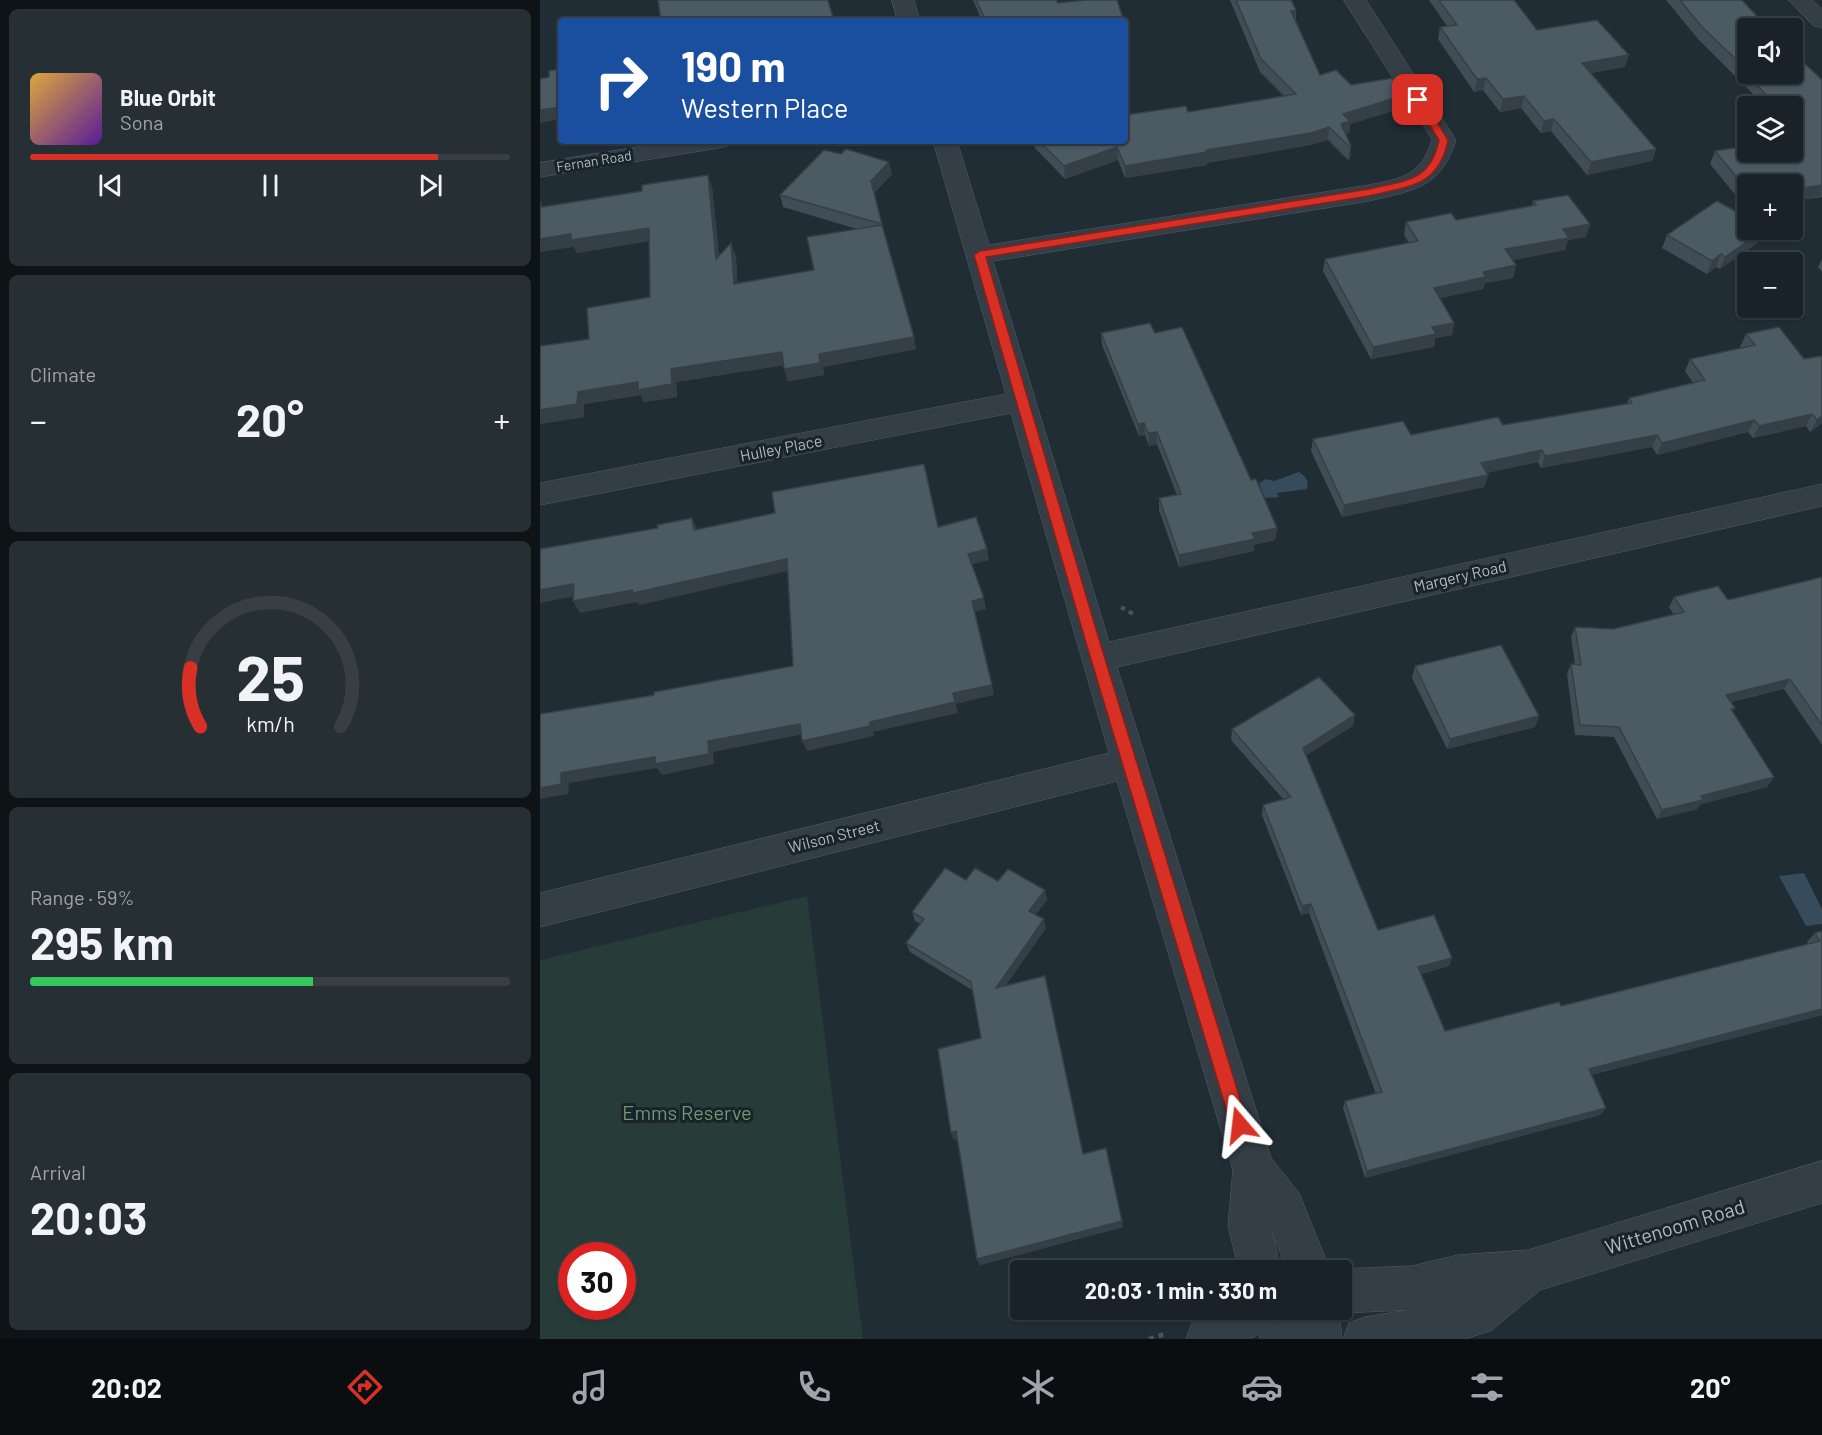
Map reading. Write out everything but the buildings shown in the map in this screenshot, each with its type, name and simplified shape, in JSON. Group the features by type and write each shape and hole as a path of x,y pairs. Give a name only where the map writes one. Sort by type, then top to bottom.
{"street":[{"path":"903,0 908,18"},
{"path":"980,255 1369,193 1412,182 1431,171 1440,158 1443,140 1355,0"},
{"path":"1800,0 1822,21"},
{"name":"Fernan Road","path":"540,170 700,144"},
{"path":"946,144 1129,763 1254,1170 1284,1208 1304,1260"},
{"name":"Hulley Place","path":"540,494 1022,401"},
{"name":"Margery Road","path":"1098,658 1822,495"},
{"name":"Wilson Street","path":"540,910 1129,763"},
{"path":"1254,1170 1249,1226 1258,1260"},
{"name":"Wittenoom Road","path":"1352,1291 1412,1288 1458,1277 1528,1272 1822,1182"},
{"name":"Wittenoom Road","path":"1365,1339 1410,1332 1476,1314 1528,1272"},
{"path":"1208,1339 1240,1320"},
{"path":"1276,1320 1283,1339"},
{"path":"1318,1320 1320,1339"}],"green space":[{"name":"Emms Reserve","path":"807,896 863,1339 540,1339 540,960"}],"water":[{"path":"1299,472 1306,479 1307,489 1277,493 1279,497 1265,498 1259,483 1266,479 1274,481"},
{"path":"1804,873 1822,909 1822,924 1806,926 1779,876"}],"route":[{"path":"1240,1125 1091,636 980,255 1369,193 1412,182 1431,171 1440,158 1443,140 1418,100"}]}
